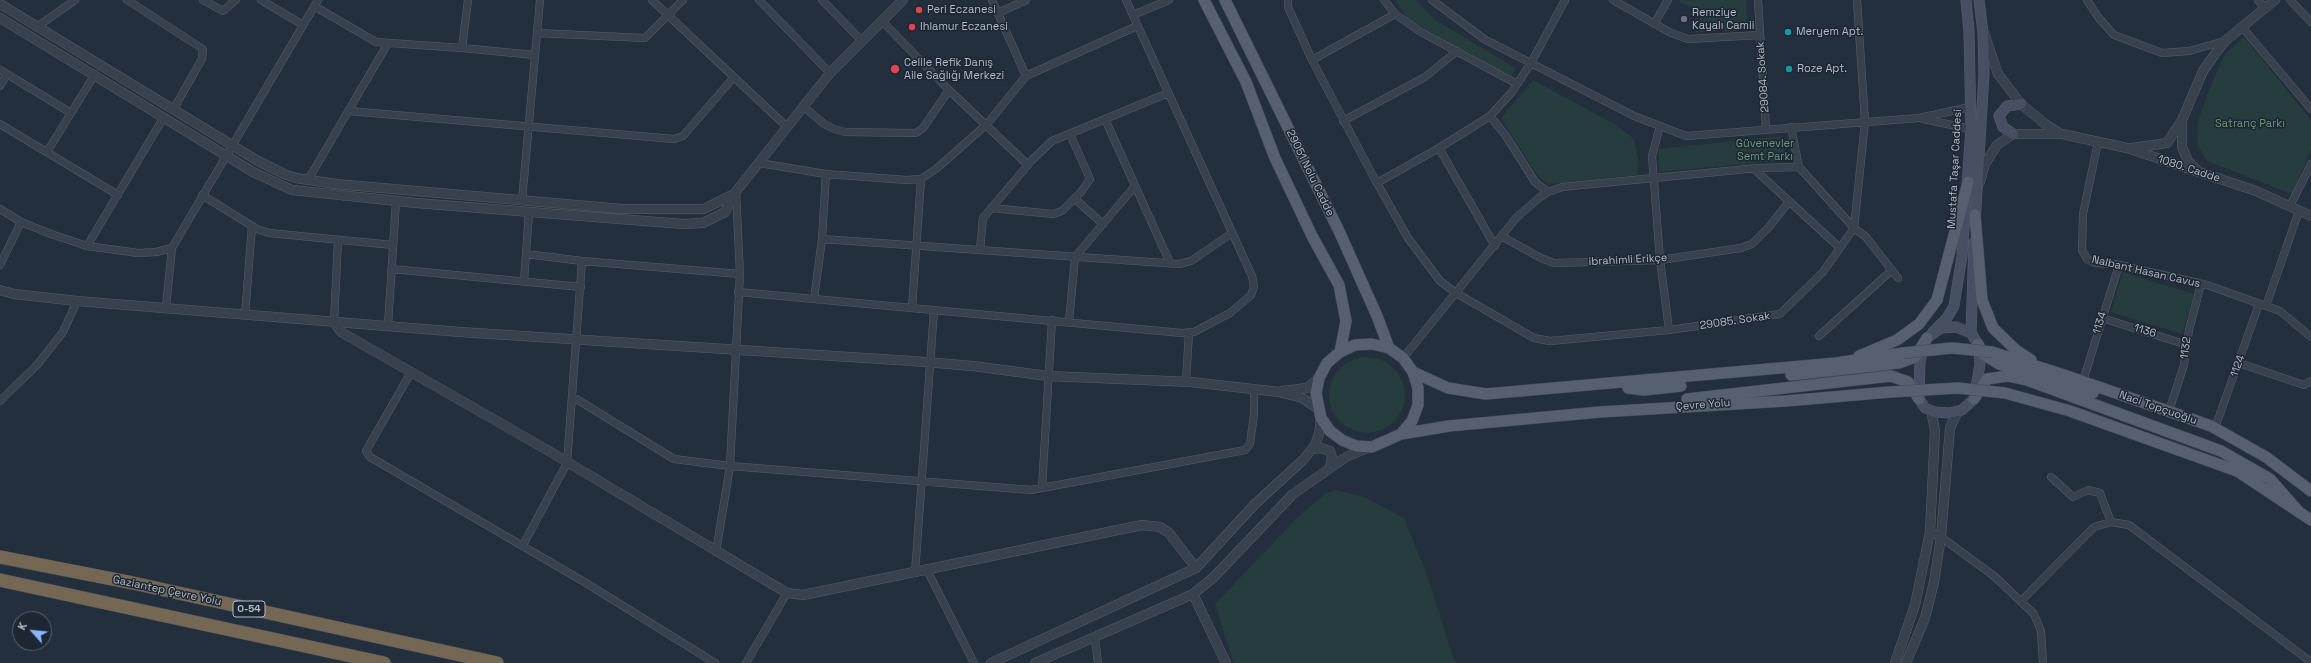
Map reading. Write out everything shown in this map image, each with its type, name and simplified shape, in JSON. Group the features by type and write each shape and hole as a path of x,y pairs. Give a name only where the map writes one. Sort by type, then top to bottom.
{"highway":[{"name":"Gaziantep Çevre Yolu","path":"0,557 133,583 497,663"},
{"name":"O-54","path":"0,580 384,663"}],"main road":[{"name":"29051 Nolu Cadde","path":"1204,0 1246,82 1275,158 1312,236 1339,285 1346,321 1340,352"},
{"name":"29051 Nolu Cadde","path":"1225,0 1342,238 1378,316 1389,348"},
{"name":"Mustafa Taşar Caddesi","path":"1930,335 1947,318 1954,306 1962,256 1971,129 1969,31 1966,0"},
{"name":"Mustafa Taşar Caddesi","path":"1971,333 1970,309 1982,121 1983,30 1979,0"},
{"path":"2013,134 2003,127 1999,116 2008,106 2021,104"},
{"path":"1413,372 1448,388 1486,394 1604,385 1845,362 1897,340 1919,324 1937,300 1968,182"},
{"path":"1975,215 1982,300 1993,328 2016,350 2045,368"},
{"path":"1604,385 1644,390 1868,368 1899,363 1915,357 1930,335 1941,328 1956,327 1971,333 1983,354 1999,364 2151,411 2206,432 2236,440"},
{"path":"1919,400 1920,361 1930,335"},
{"path":"1372,344 1389,348 1403,358 1413,372 1418,388 1418,405 1412,421 1401,434 1372,447 1356,446 1342,440 1330,431 1319,413 1316,393 1319,378 1327,363 1340,352 1361,345 1372,344"},
{"path":"1974,399 1980,364 1978,344"},
{"name":"Naci Topçuoğlu","path":"1845,362 1903,353 1952,348 1992,352 2045,368 2215,428 2266,457 2311,491"},
{"path":"1555,417 1617,406 1891,376 1908,382 1925,408 1949,413 1958,411 1969,405 1987,379 2008,376 2027,380 2214,448 2270,479 2299,512 2311,520"},
{"name":"Çevre Yolu","path":"1401,434 1449,426 1600,412 1786,401 1958,388 2005,393 2070,411 2237,471 2299,512"}],"street":[{"path":"37,28 75,0"},
{"path":"127,0 202,49 202,59 173,110"},
{"path":"203,0 223,11 236,0"},
{"path":"261,0 303,25"},
{"path":"462,48 468,0"},
{"path":"522,201 530,126 540,0"},
{"path":"652,0 787,127"},
{"path":"537,33 645,38 669,16 683,0"},
{"path":"759,0 830,73"},
{"path":"822,0 862,41"},
{"path":"0,18 95,74 253,172 292,190 396,201 683,224 703,223 725,212 735,193 830,73 902,0"},
{"path":"992,0 1026,76"},
{"path":"998,13 1026,0"},
{"path":"738,292 1188,332 1194,332 1230,313 1251,295 1254,287 1252,276 1126,0"},
{"path":"1133,15 1169,0"},
{"name":"29085. Sokak","path":"1288,0 1288,8 1312,60 1376,183 1408,238 1440,281 1456,293 1534,338 1550,341 1670,330 1780,314 1823,272 1854,228 1865,122 1857,0"},
{"path":"1384,0 1395,14 1457,51 1517,84"},
{"path":"1432,0 1484,39 1634,116 1686,136 1919,118 1970,107"},
{"path":"1376,183 1439,148 1490,116 1517,84 1531,63 1565,0"},
{"path":"1613,0 1654,24 1688,39 1760,35"},
{"path":"1654,24 1668,0"},
{"name":"29084. Sokak","path":"1758,0 1766,129"},
{"path":"2087,0 2098,17 2114,35 2162,53 2189,51 2225,41"},
{"path":"2258,0 2265,8"},
{"path":"2127,148 2167,143 2182,120 2203,71 2225,41 2275,0"},
{"path":"2290,0 2311,22"},
{"path":"166,307 172,248 316,3 368,40 535,55"},
{"path":"0,4 232,146 284,174 308,180 522,201 622,209 695,210 714,206 735,193"},
{"path":"1312,60 1395,14"},
{"path":"882,21 949,90 1028,165"},
{"path":"759,163 826,174 906,180 921,179 936,169 986,124 1026,76 1137,26"},
{"path":"2242,27 2311,108"},
{"path":"1983,30 1998,74 2021,104 2045,124 2062,134"},
{"path":"308,180 388,43"},
{"path":"1343,121 1425,78 1457,51"},
{"path":"0,70 71,113"},
{"path":"0,86 7,74"},
{"path":"47,152 95,74"},
{"path":"348,111 674,139 683,136 734,77"},
{"path":"804,106 824,124 834,130 845,132 916,133 923,128 949,90"},
{"path":"980,250 983,218 1028,165 1052,141 1168,93"},
{"path":"1490,116 1506,136 1535,182 1548,192"},
{"path":"87,246 164,117"},
{"path":"1919,118 1971,129"},
{"path":"1105,119 1170,263"},
{"path":"2182,120 2182,147 2188,161 2200,172"},
{"path":"0,124 118,195"},
{"path":"1660,126 1652,156 1660,260 1670,330"},
{"path":"1791,128 1799,167 1854,228 1866,237 1898,278"},
{"path":"991,208 1053,214 1062,211 1075,198 1090,179 1070,134"},
{"path":"1977,191 1985,164 1997,145 2013,134 2062,134"},
{"name":"1080. Cadde","path":"2062,134 2127,148 2200,172 2256,191 2290,206 2299,212 2311,216"},
{"name":"Nalbant Hasan Cavus","path":"2098,142 2083,214 2082,250 2086,258 2095,263 2119,265 2201,284 2263,305 2280,311 2311,337"},
{"path":"1439,148 1495,246"},
{"path":"2290,206 2311,164"},
{"path":"1403,358 1524,210 1548,192 1562,188 1753,168 1799,167"},
{"path":"1753,168 1788,202 1840,248"},
{"path":"814,299 822,239 826,174"},
{"path":"912,308 918,246 921,179"},
{"path":"1069,322 1075,257 1135,186"},
{"path":"716,552 730,466 740,274 735,193"},
{"path":"202,196 252,226 277,235 393,246"},
{"path":"1075,198 1103,224"},
{"path":"388,325 396,201"},
{"name":"ibrahimli Erikçe","path":"1503,237 1541,258 1554,263 1660,260 1741,248 1752,244 1769,227 1788,202"},
{"path":"0,209 22,222 87,246 138,253 156,252 172,248"},
{"path":"524,281 529,212"},
{"name":"1124","path":"2215,428 2239,362 2299,212"},
{"path":"0,265 22,222"},
{"path":"245,314 252,226"},
{"path":"822,239 1170,263 1191,262 1232,233"},
{"path":"338,240 334,322 341,332 410,374 567,463 787,593 803,595 1142,525 1160,527 1169,533 1196,568"},
{"path":"526,254 582,261 740,274"},
{"path":"523,545 567,463 582,261"},
{"name":"1134","path":"2083,381 2119,265"},
{"path":"392,269 581,286"},
{"path":"1819,336 1892,270"},
{"name":"1132","path":"2169,411 2184,365 2188,330 2201,284"},
{"path":"0,290 77,301 166,307 334,322 932,362 1048,376 1186,382 1279,392 1302,398 1319,413 1319,434 1312,450 1256,504 1196,568 991,663"},
{"path":"0,401 42,360 63,332 77,301"},
{"path":"915,573 932,362 934,310"},
{"name":"1136","path":"2102,318 2187,345"},
{"path":"1042,488 1052,320"},
{"path":"1186,382 1188,332"},
{"path":"2239,362 2304,385 2311,381"},
{"path":"410,374 366,451 370,457 523,545 715,663"},
{"path":"1279,392 1307,388 1319,378"},
{"path":"573,397 668,457 730,466 922,480 1031,490 1245,450 1250,444 1254,414 1254,389"},
{"path":"1895,663 1915,605 1930,532 1935,431 1931,410"},
{"path":"1906,663 1924,618 1934,582 1941,537 1950,428 1958,411"},
{"path":"1035,663 1193,594 1213,578 1293,494 1346,457 1372,447"},
{"path":"1312,450 1321,448 1330,451 1332,458 1330,467"},
{"path":"2051,477 2073,497 2088,490 2100,493 2111,522"},
{"path":"2021,601 2094,527 2111,522 2129,525 2311,662"},
{"path":"1930,532 1941,537 1994,576 2034,614 2041,631 2043,663"},
{"path":"927,570 974,663"},
{"path":"746,663 787,593"},
{"path":"1193,594 1226,663"},
{"path":"1094,638 1098,663"}],"green space":[{"path":"1395,0 1416,0 1435,20 1516,68 1511,77 1408,19"},
{"path":"1680,0 1746,0 1747,30 1696,32 1702,12 1680,2"},
{"name":"Satranç Parkı","path":"2244,37 2311,120 2311,149 2292,194 2207,161 2198,145 2197,124 2209,90 2225,54"},
{"path":"1533,80 1616,125 1634,139 1638,159 1637,175 1548,184 1538,176 1501,118"},
{"name":"Güvenevler Semt Parkı","path":"1783,136 1785,160 1659,172 1658,149"},
{"path":"2123,272 2194,294 2182,334 2111,312"},
{"path":"1367,357 1381,360 1394,368 1402,381 1405,395 1402,409 1394,422 1381,430 1367,433 1353,430 1340,422 1332,409 1329,395 1332,381 1340,368 1353,360"},
{"path":"1335,490 1364,497 1404,518 1427,575 1454,660 1457,663 1234,663 1215,604 1297,518 1325,494"}],"place":[{"name":"Peri Eczanesi","path":"919,10"},
{"name":"Remziye Kayalı Camii","path":"1684,19"},
{"name":"Ihlamur Eczanesi","path":"912,27"},
{"name":"Meryem Apt.","path":"1788,32"},
{"name":"Celile Refik Danış Aile Sağlığı Merkezi","path":"895,69"},
{"name":"Roze Apt.","path":"1789,69"}]}
